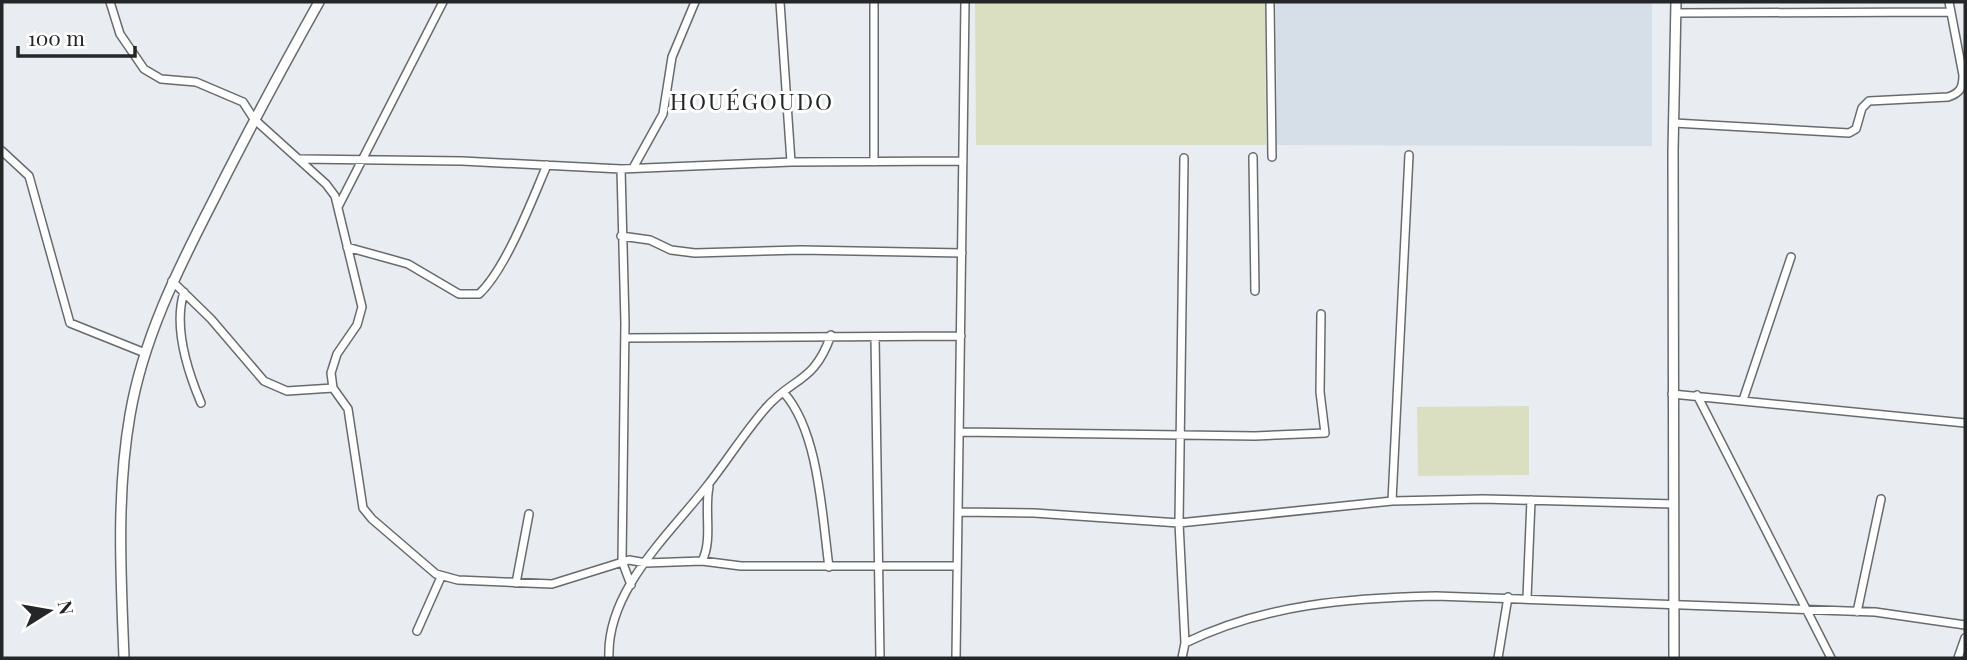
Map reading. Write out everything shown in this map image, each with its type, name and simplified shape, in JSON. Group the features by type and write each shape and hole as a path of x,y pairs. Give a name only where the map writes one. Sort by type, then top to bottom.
{"street":[{"path":"110,2 120,34 144,69 161,79 196,82 248,106 254,119 326,184 338,207 362,307 357,325 333,363 333,388 348,409 365,512 441,577 552,584 622,561 646,564 702,561 741,566 957,566"},
{"path":"124,658 123,470 130,412 145,353 172,281 254,119 319,2"},
{"path":"338,207 443,2"},
{"path":"633,168 663,114 672,57 695,2"},
{"path":"780,2 791,162"},
{"path":"874,2 874,162"},
{"path":"956,658 965,2"},
{"path":"1270,2 1272,157"},
{"path":"1674,658 1672,394 1676,2"},
{"path":"1674,123 1849,133 1856,129 1862,108 1870,101 1948,97 1957,94 1964,85 1949,2"},
{"path":"1676,13 1949,12"},
{"path":"2,151 29,176 71,323 145,353"},
{"path":"1392,501 1409,155"},
{"path":"1253,157 1255,291"},
{"path":"1182,658 1185,643 1179,523 1184,158"},
{"path":"300,159 621,169 791,162 963,161"},
{"path":"347,247 408,264 459,294 479,293 493,276 510,245 547,165"},
{"path":"621,169 625,338 622,561 631,585"},
{"path":"621,236 650,240 671,250 695,253 790,250 962,253"},
{"path":"1743,400 1791,257"},
{"path":"172,281 211,319 264,381 287,391 333,388"},
{"path":"184,292 180,310 184,348 201,403"},
{"path":"960,432 1255,436 1325,433 1320,393 1321,314"},
{"path":"609,658 610,626 631,585 765,410 812,371 825,351 831,335"},
{"path":"625,338 961,336"},
{"path":"875,337 880,658"},
{"path":"784,393 794,404 807,437 829,567"},
{"path":"1672,394 1965,423"},
{"path":"1697,395 1831,658"},
{"path":"702,561 708,542 705,504 709,484"},
{"path":"1857,612 1881,499"},
{"path":"958,512 1034,513 1179,523 1392,501 1531,500 1674,504"},
{"path":"1527,598 1531,500"},
{"path":"516,583 529,514"},
{"path":"417,631 441,577"},
{"path":"1185,643 1215,628 1258,614 1366,598 1508,597 1857,612 1910,616 1965,625"},
{"path":"1498,658 1508,597"},
{"path":"1958,658 1965,638"}],"shaded area":[{"path":"1276,2 1652,2 1652,146 1277,145"}],"green space":[{"path":"975,2 1265,2 1266,145 976,145"},
{"path":"1529,406 1529,475 1418,476 1417,407"}],"district":[{"name":"HOUÉGOUDO","path":"752,100"}]}
